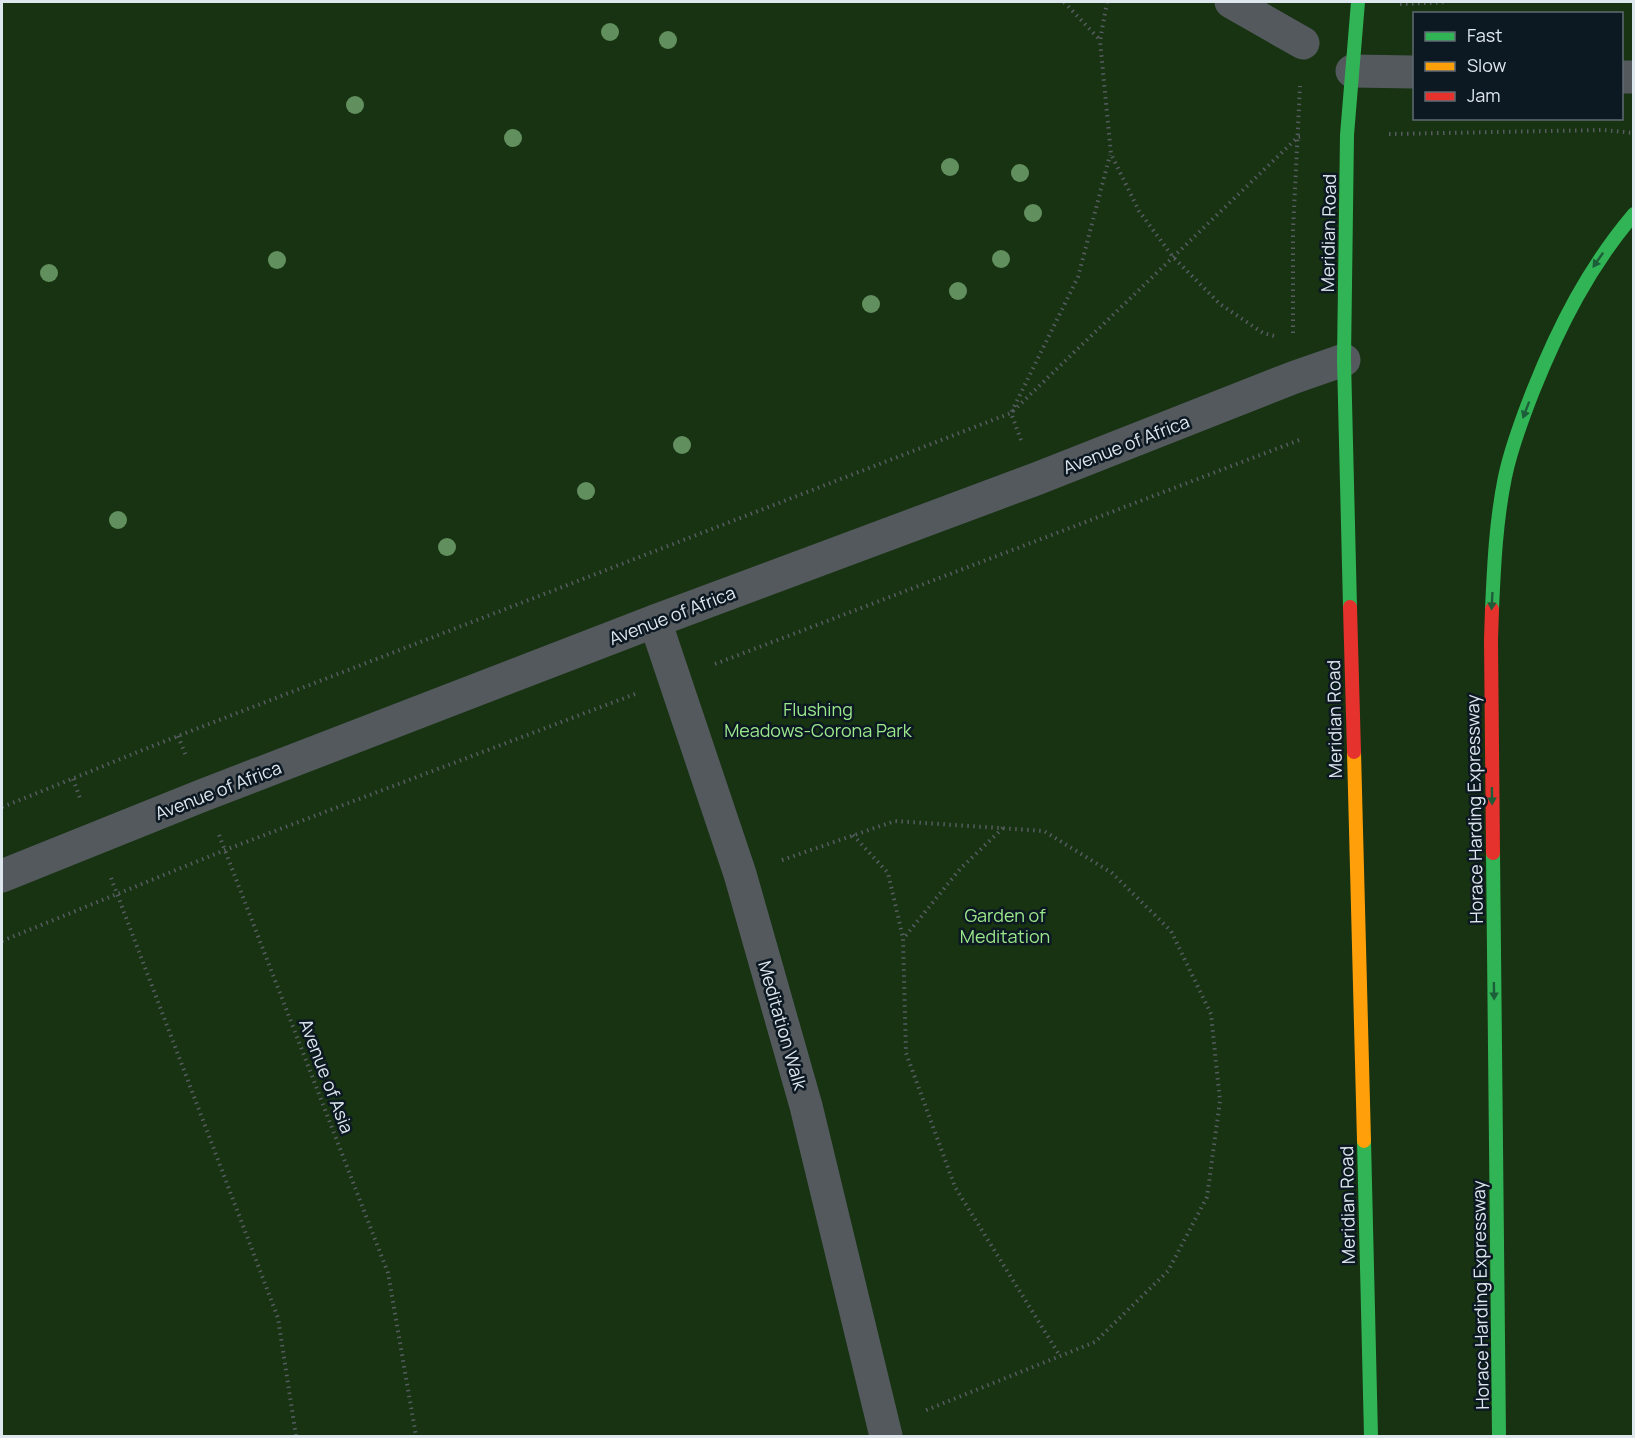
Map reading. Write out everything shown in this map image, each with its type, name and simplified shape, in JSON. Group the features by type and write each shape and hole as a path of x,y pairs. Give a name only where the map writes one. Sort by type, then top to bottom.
{"street":[{"path":"1231,2 1303,43"},
{"name":"Meridian Road","path":"1358,2 1347,135 1344,360 1371,1437"},
{"path":"1352,71 1413,72"},
{"name":"Horace Harding Expressway","path":"1499,1437 1491,630 1497,532 1506,477 1522,420 1547,356 1571,304 1594,266 1634,214"},
{"name":"Avenue of Africa","path":"2,876 201,796 655,621 1036,479 1295,377 1344,360"},
{"name":"Meditation Walk","path":"655,621 740,874 806,1106 885,1432"}],"path":[{"path":"1064,2 1100,41"},
{"path":"1036,479 1011,413 1078,277 1111,154 1100,41 1107,2"},
{"path":"1394,5 1447,2"},
{"path":"1303,43 1293,230 1293,342 1303,439"},
{"path":"1386,134 1604,129 1634,134"},
{"path":"2,807 119,759 1011,413 1298,137 1306,136"},
{"path":"1111,154 1139,211 1173,257 1220,304 1263,333 1293,342"},
{"name":"Avenue of Asia","path":"178,736 201,796 230,861 388,1273 416,1437"},
{"path":"73,779 278,1318 297,1437"},
{"path":"740,874 895,821 1044,831 1112,873 1171,931 1211,1014 1220,1101 1207,1197 1168,1271 1095,1342 885,1432"},
{"path":"903,939 960,869 1003,828"},
{"path":"853,835 888,873 903,939 906,1053 955,1187 1060,1356"}],"green space":[{"name":"Flushing Meadows-Corona Park","path":"2,2 1633,2 1633,1436 2,1436"}],"traffic: fast":[{"path":"1350,607 1344,360 1347,135 1358,2"},
{"path":"1492,609 1499,510 1510,455 1521,423 1543,367 1576,298 1603,255 1634,214"},
{"path":"1493,853 1499,1436"},
{"path":"1364,1141 1371,1436"}],"traffic: slow":[{"path":"1354,752 1364,1141"}],"traffic: jam":[{"path":"1350,607 1354,752"},
{"path":"1492,609 1493,853"}],"park label":[{"name":"Garden of Meditation","path":"1005,925"}]}
